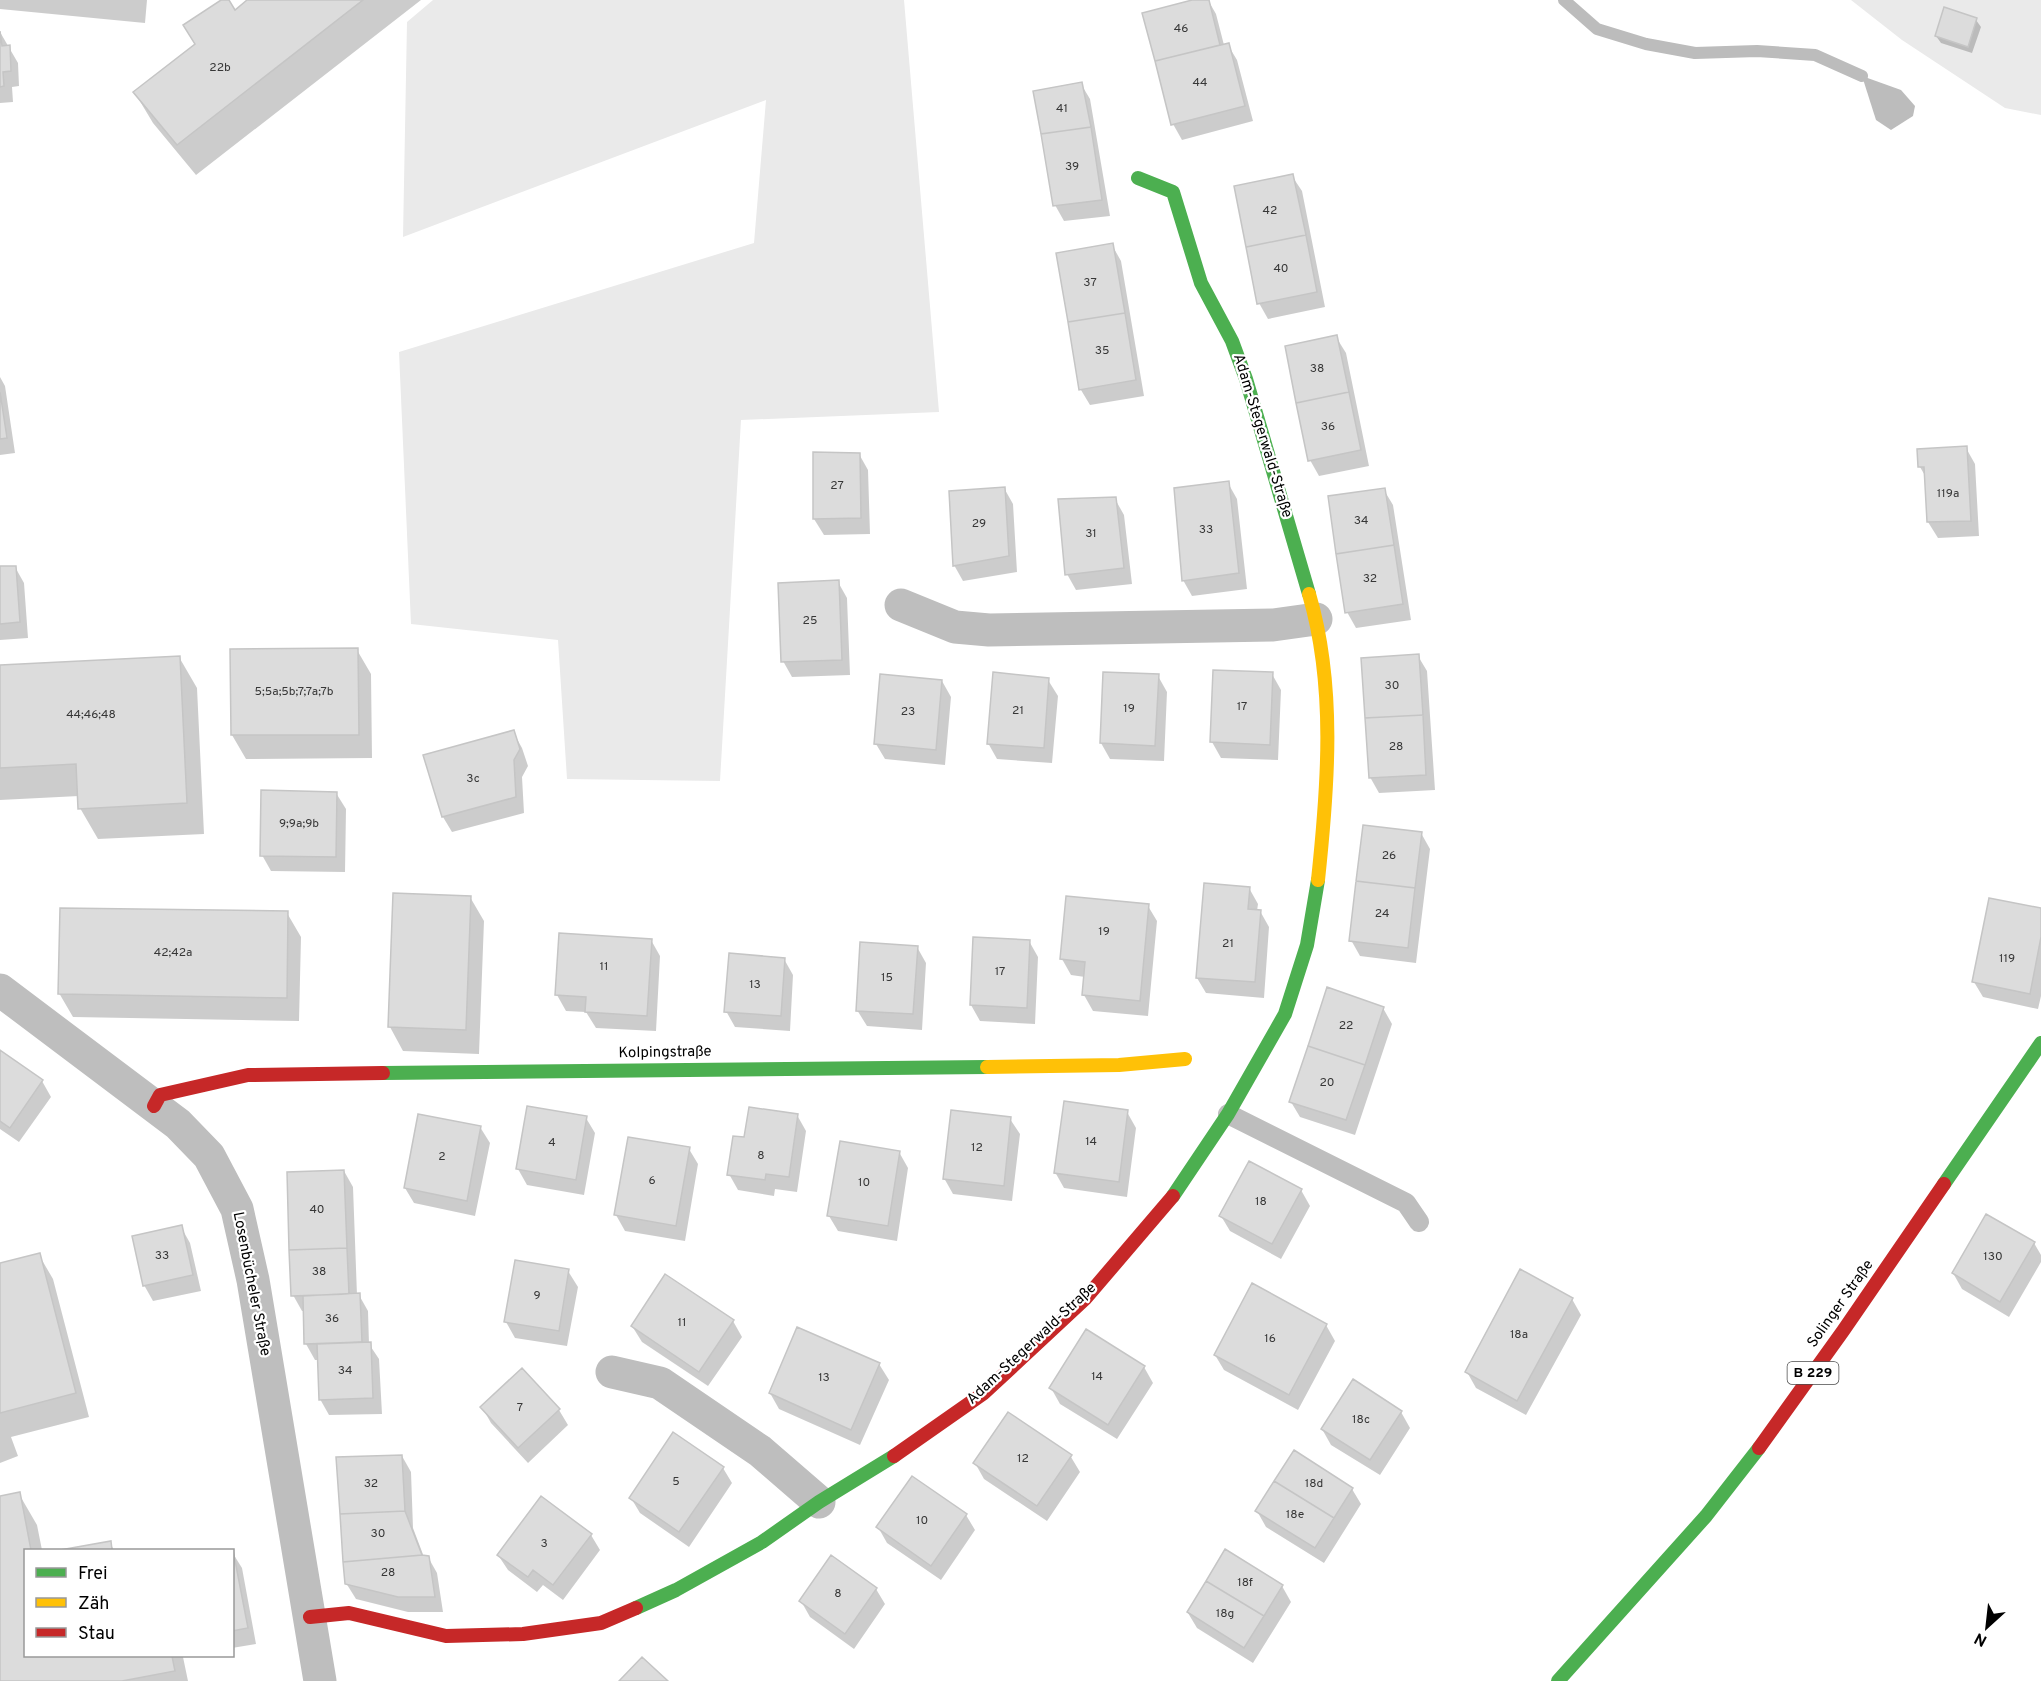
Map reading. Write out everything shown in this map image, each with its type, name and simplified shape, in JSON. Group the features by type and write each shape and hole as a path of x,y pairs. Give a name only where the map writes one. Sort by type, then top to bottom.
{"street":[{"name":"Adam-Stegerwald-Straße","path":"310,1617 349,1613 446,1636 523,1634 601,1623 676,1590 762,1542 819,1502 904,1450 984,1393 1085,1299 1166,1206 1228,1114 1285,1014 1307,945 1318,884 1325,813 1327,703 1316,619 1246,380 1232,341 1201,283 1173,192 1138,178"},
{"path":"901,605 955,627 989,630 1273,626 1316,619"},
{"name":"Losenbücheler Straße","path":"0,990 177,1124 209,1156 237,1209 253,1280 320,1681"},
{"name":"Solinger Straße","path":"1558,1681 1706,1516 1755,1453 1843,1331 2041,1043"},
{"name":"Kolpingstraße","path":"154,1106 160,1095 248,1075 1119,1065 1185,1059"},
{"path":"612,1372 660,1383 760,1451 819,1502"}],"lane":[{"path":"1228,1114 1406,1203 1419,1222"}],"shaded area":[{"path":"433,0 904,0 939,412 741,420 720,781 567,779 558,640 411,624 399,352 754,243 766,100 403,237 407,22"},
{"path":"1851,0 2041,0 2041,115 2005,108 1902,40"},
{"path":"1862,76 1901,90 1915,106 1913,116 1891,130 1876,120"}],"building":[{"path":"221,0 229,0 235,10 247,0 363,0 177,145 133,92 195,44 183,25"},
{"path":"1192,0 1209,0 1220,45 1155,61 1142,13"},
{"path":"1944,7 1977,18 1968,47 1935,36"},
{"path":"0,31 2,46 10,45 11,71 3,72 4,86 0,87"},
{"path":"1229,43 1245,106 1171,125 1155,61"},
{"path":"1082,82 1091,127 1041,134 1033,91"},
{"path":"1091,127 1102,200 1053,206 1041,134"},
{"path":"1293,174 1306,235 1246,247 1234,186"},
{"path":"1306,235 1317,292 1257,304 1246,247"},
{"path":"1113,243 1125,313 1068,322 1056,253"},
{"path":"1125,313 1136,380 1079,390 1068,322"},
{"path":"1337,335 1349,392 1296,403 1285,346"},
{"path":"0,392 7,438 0,439"},
{"path":"1349,392 1361,450 1308,461 1296,403"},
{"path":"1967,446 1971,521 1927,522 1924,467 1918,467 1917,449"},
{"path":"813,452 860,453 861,518 813,519"},
{"path":"1229,481 1239,573 1182,581 1174,488"},
{"path":"1005,487 1009,556 953,566 949,491"},
{"path":"1385,488 1394,545 1336,554 1328,496"},
{"path":"1116,497 1124,568 1065,575 1058,499"},
{"path":"1394,545 1403,604 1345,613 1336,554"},
{"path":"0,566 16,566 20,622 0,624"},
{"path":"839,580 842,660 781,662 778,583"},
{"path":"358,648 359,735 231,735 230,649"},
{"path":"1419,654 1423,715 1365,718 1361,658"},
{"path":"180,656 187,803 78,809 76,764 0,768 0,665"},
{"path":"1213,670 1273,672 1270,745 1210,742"},
{"path":"993,672 1049,678 1044,748 987,744"},
{"path":"1103,672 1159,674 1155,746 1100,743"},
{"path":"880,674 942,680 936,750 874,744"},
{"path":"1423,715 1426,775 1369,778 1365,718"},
{"path":"514,730 520,749 514,760 516,797 442,817 423,755"},
{"path":"261,790 337,792 336,857 260,856"},
{"path":"1363,825 1422,832 1415,888 1356,881"},
{"path":"1356,881 1415,888 1408,948 1349,941"},
{"path":"1204,883 1250,887 1248,909 1261,910 1255,982 1196,978"},
{"path":"393,893 471,896 466,1030 388,1027"},
{"path":"1066,896 1149,904 1140,1001 1082,995 1085,962 1060,959"},
{"path":"1989,898 2041,908 2041,937 2030,994 1972,982"},
{"path":"60,908 288,911 287,998 58,994"},
{"path":"559,933 652,939 647,1016 585,1012 586,997 555,995"},
{"path":"973,937 1030,940 1027,1008 970,1005"},
{"path":"860,942 918,946 913,1014 856,1011"},
{"path":"729,953 785,958 781,1016 724,1012"},
{"path":"1327,987 1384,1007 1365,1065 1308,1046"},
{"path":"1308,1046 1365,1065 1346,1120 1289,1102"},
{"path":"0,1050 43,1080 10,1128 0,1121"},
{"path":"1064,1101 1128,1110 1119,1182 1054,1173"},
{"path":"527,1106 587,1116 576,1180 516,1169"},
{"path":"749,1107 798,1114 789,1177 766,1174 765,1180 727,1175 733,1136 744,1137"},
{"path":"951,1110 1011,1117 1004,1186 943,1179"},
{"path":"418,1114 481,1126 467,1201 404,1188"},
{"path":"628,1137 690,1147 676,1226 614,1215"},
{"path":"840,1141 900,1151 888,1226 827,1216"},
{"path":"1249,1161 1302,1189 1272,1244 1219,1216"},
{"path":"344,1170 347,1248 289,1250 287,1172"},
{"path":"1986,1214 2035,1242 2000,1302 1952,1273"},
{"path":"182,1225 193,1275 143,1286 132,1236"},
{"path":"347,1248 349,1294 291,1296 289,1250"},
{"path":"40,1253 76,1393 0,1413 0,1263"},
{"path":"515,1260 569,1269 559,1331 504,1322"},
{"path":"1520,1269 1573,1298 1517,1401 1465,1372"},
{"path":"665,1274 734,1320 699,1372 631,1326"},
{"path":"1252,1283 1327,1324 1289,1395 1214,1355"},
{"path":"360,1293 362,1342 304,1344 303,1296"},
{"path":"797,1327 880,1363 851,1430 769,1393"},
{"path":"1086,1329 1145,1366 1108,1425 1049,1388"},
{"path":"371,1342 373,1398 319,1400 317,1344"},
{"path":"522,1368 560,1409 518,1448 480,1407"},
{"path":"1353,1379 1402,1411 1370,1460 1321,1429"},
{"path":"1008,1412 1072,1455 1037,1506 973,1463"},
{"path":"673,1432 724,1467 679,1532 629,1498"},
{"path":"1294,1450 1353,1488 1334,1518 1274,1481"},
{"path":"402,1455 405,1511 340,1514 336,1457"},
{"path":"912,1476 967,1514 931,1566 876,1527"},
{"path":"1274,1481 1334,1518 1315,1548 1255,1511"},
{"path":"20,1492 31,1549 24,1549 24,1657 172,1657 175,1671 122,1681 0,1681 0,1496"},
{"path":"541,1496 592,1534 553,1585 533,1570 528,1577 497,1555"},
{"path":"405,1511 422,1555 343,1562 340,1514"},
{"path":"111,1541 112,1549 66,1549"},
{"path":"1225,1549 1283,1585 1264,1616 1206,1581"},
{"path":"234,1555 248,1628 234,1631"},
{"path":"831,1555 877,1588 845,1634 799,1601"},
{"path":"429,1556 435,1597 398,1597 345,1584 343,1562"},
{"path":"1206,1581 1264,1616 1244,1648 1187,1612"},
{"path":"642,1657 668,1681 619,1681"}],"waterway":[{"path":"1564,0 1597,29 1646,44 1695,53 1757,51 1815,55 1862,76"}],"traffic: fast":[{"path":"1138,178 1173,192 1201,283 1232,341 1246,379 1309,594"},
{"path":"1173,1196 1228,1114 1285,1014 1307,945 1318,880"},
{"path":"1944,1184 2041,1043"},
{"path":"383,1073 987,1067"},
{"path":"1558,1681 1706,1516 1759,1448"},
{"path":"636,1608 676,1590 762,1542 819,1502 894,1456"}],"traffic: slow":[{"path":"1309,594 1318,629 1326,700 1327,772 1318,880"},
{"path":"987,1067 1119,1065 1185,1059"}],"traffic: jam":[{"path":"154,1106 160,1095 248,1075 383,1073"},
{"path":"1759,1448 1944,1184"},
{"path":"894,1456 984,1393 1085,1299 1173,1196"},
{"path":"310,1617 349,1613 446,1636 523,1634 601,1623 636,1608"}]}
